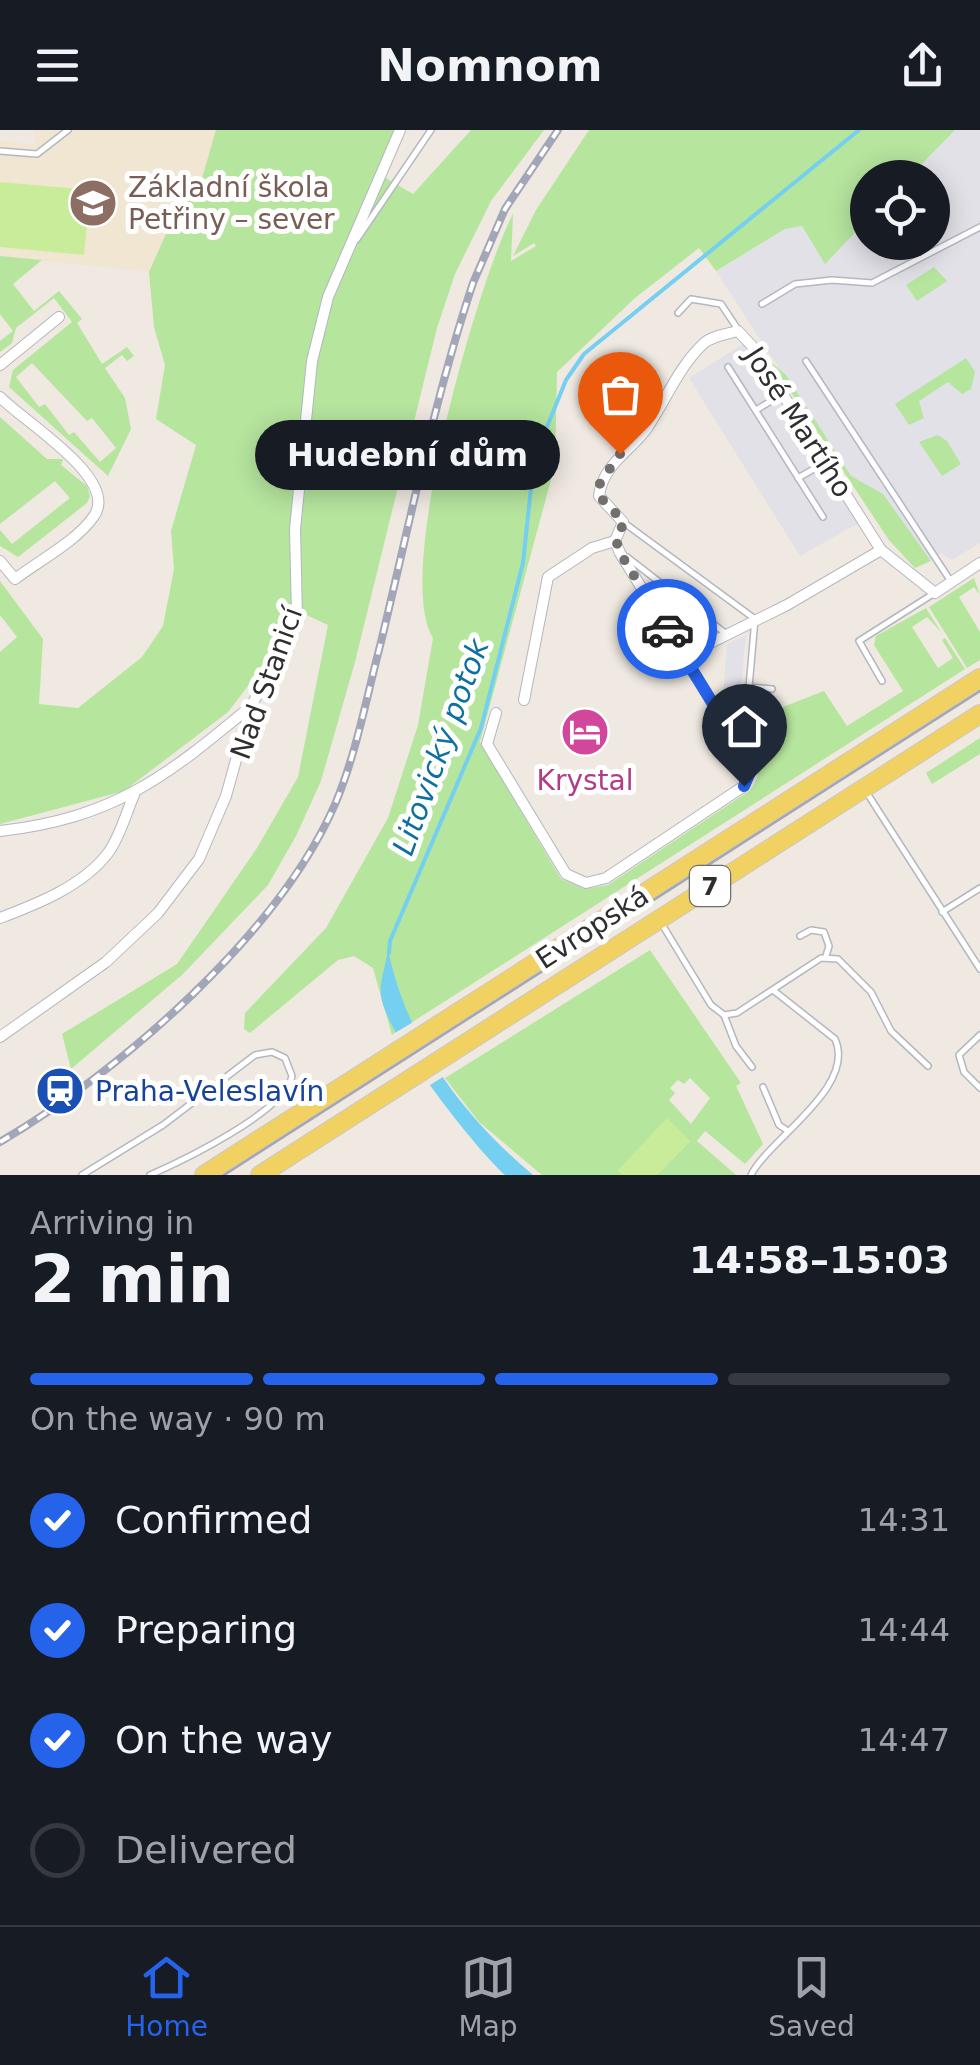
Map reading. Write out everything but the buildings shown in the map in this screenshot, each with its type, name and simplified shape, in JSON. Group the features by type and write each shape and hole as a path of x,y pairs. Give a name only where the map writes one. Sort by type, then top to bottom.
{"main road":[{"name":"Evropská","path":"204,1175 980,678"},
{"name":"Evropská","path":"260,1175 980,714"}],"street":[{"name":"Nad Stanicí","path":"0,1037 106,962 158,913 198,859 226,796 251,706 283,652 297,617 295,529 312,361 328,297 400,130"},
{"path":"0,364 59,317"},
{"name":"José Martího","path":"624,522 603,505 600,483 620,454 645,432 684,366 706,340 738,330 882,550 936,593"},
{"path":"0,398 88,473 101,495 99,507 84,526 16,579 0,561"},
{"path":"496,713 487,744 566,874 586,884 606,878 744,786 750,772 747,759 620,553 616,540 624,522"},
{"path":"524,700 548,577 592,548 616,540"},
{"path":"684,656 882,550"},
{"path":"936,593 980,564"},
{"path":"0,831 38,827 134,795 172,772 251,706"},
{"path":"0,918 38,904 78,880 108,853 134,795"}],"lane":[{"path":"0,151 36,154 68,130"},
{"path":"348,246 360,237 432,130"},
{"path":"762,304 795,284 832,280 872,283 980,227"},
{"path":"678,312 690,299 721,304 738,330"},
{"path":"806,361 952,582"},
{"path":"728,368 823,518"},
{"path":"756,410 782,394"},
{"path":"798,478 826,462"},
{"path":"624,522 755,620 749,687 772,689"},
{"path":"620,553 724,633"},
{"path":"882,681 859,641 936,593"},
{"path":"864,787 980,969"},
{"path":"942,912 980,888"},
{"path":"658,919 711,1005 724,1014 736,1046 752,1067"},
{"path":"724,1014 737,1013 826,956 829,946 824,932 812,930 800,936"},
{"path":"826,956 838,959 870,992 892,1031 928,1066"},
{"path":"750,1175 810,1110 834,1072 838,1046 773,990"},
{"path":"980,1035 960,1055 964,1072 980,1088"},
{"path":"82,1175 163,1125 255,1055 272,1052 289,1064 292,1080 284,1094 194,1156 150,1175"},
{"path":"763,1087 779,1124 788,1131"}],"shaded area":[{"name":"Základní škola Petřiny – sever","path":"34,130 216,130 202,178 169,227 149,272 0,256 0,141 35,145"},
{"path":"955,130 980,130 980,543 952,560 940,553 915,568 889,540 716,271 785,229 803,226 825,263 850,237 850,260 950,260 950,160 926,160"},
{"path":"743,344 859,523 800,556 689,378"},
{"path":"746,635 740,694 767,697 765,714 722,708 727,644"}],"green space":[{"path":"216,130 395,130 376,172 413,194 471,130 544,130 491,201 455,274 437,328 355,662 321,781 296,836 268,885 183,974 71,1069 62,1034 177,964 257,848 298,777 328,625 289,607 278,647 228,712 124,791 0,824 0,652 17,637 0,615 0,581 43,639 39,704 78,708 142,657 163,626 174,569 171,531 196,445 156,419 165,365 154,327 149,272 169,227 202,178"},
{"path":"589,130 955,130 926,160 850,160 850,238 825,264 802,226 785,229 716,271 699,248 635,298 557,372 555,465 480,742 561,879 585,889 608,885 749,791 759,771 758,760 733,710 765,714 824,691 847,726 903,691 874,645 876,636 926,608 941,632 927,617 912,627 938,668 953,658 942,640 945,638 965,669 392,1035 373,968 354,956 338,960 250,1033 244,1029 245,1013 326,928 388,818 418,725 433,638 423,605 424,555 444,429 498,249 513,214 511,261 536,246 534,243 513,256 536,210"},
{"path":"0,182 90,190 84,255 0,247"},
{"path":"0,256 42,260 13,284 34,311 59,291 82,319 77,323 102,364 127,347 134,356 127,361 122,355 105,368 125,398 131,429 108,476 9,387 13,370 72,322 54,298 16,328 12,343 0,352 0,341 13,331 0,314","holes":["32,363 87,421 92,418 116,448 100,462 74,432 69,435 45,404 39,407 16,377"]},
{"path":"934,267 947,281 917,301 906,285"},
{"path":"966,358 975,372 971,389 962,394 948,382 919,401 924,418 909,425 895,404"},
{"path":"771,362 786,375 851,476 883,494 931,561 915,568 889,540"},
{"path":"0,417 47,459 63,459 61,465 87,486 90,496 87,503 18,557 0,546 0,530 12,544 70,498 55,481 0,524"},
{"path":"938,435 947,441 961,464 942,476 919,442"},
{"path":"974,578 980,595 974,587 959,597 980,632 980,660 967,668 929,607"},
{"path":"980,738 980,754 932,784 926,773"},
{"path":"650,950 741,1083 736,1086 763,1144 745,1164 705,1131 697,1141 736,1175 657,1175 690,1141 618,1170 623,1175 542,1175 479,1122 445,1078","holes":["690,1078 710,1098 691,1124 669,1100 675,1093 670,1088 678,1080 684,1084"]},
{"path":"667,1118 690,1141 657,1175 623,1175 618,1170"}],"water":[{"path":"388,950 409,1016 441,1075 483,1128 533,1175 505,1175 454,1117 398,1037 381,996"}],"pier":[{"path":"415,1021 446,1075 427,1087 393,1034"}],"waterway":[{"name":"Litovický potok","path":"389,953 390,941 481,728 523,563 534,459 566,380 584,354 859,130"}],"tram line":[{"path":"224,1175 980,691"}],"railway":[{"path":"0,1142 96,1077 192,994 277,900 310,851 336,802 356,743 434,416 473,283 505,209 558,130"}],"way so far":[{"path":"620,454 600,483 599,496 603,505 624,522 616,540 620,553 667,629"}],"place":[{"name":"Základní škola Petřiny – sever","path":"93,203"},
{"name":"Hudební dům","path":"620,454"},
{"name":"Krystal","path":"585,732"},
{"name":"Praha-Veleslavín","path":"60,1091"}],"route":[{"path":"667,629 747,759 750,772 744,786"}]}
